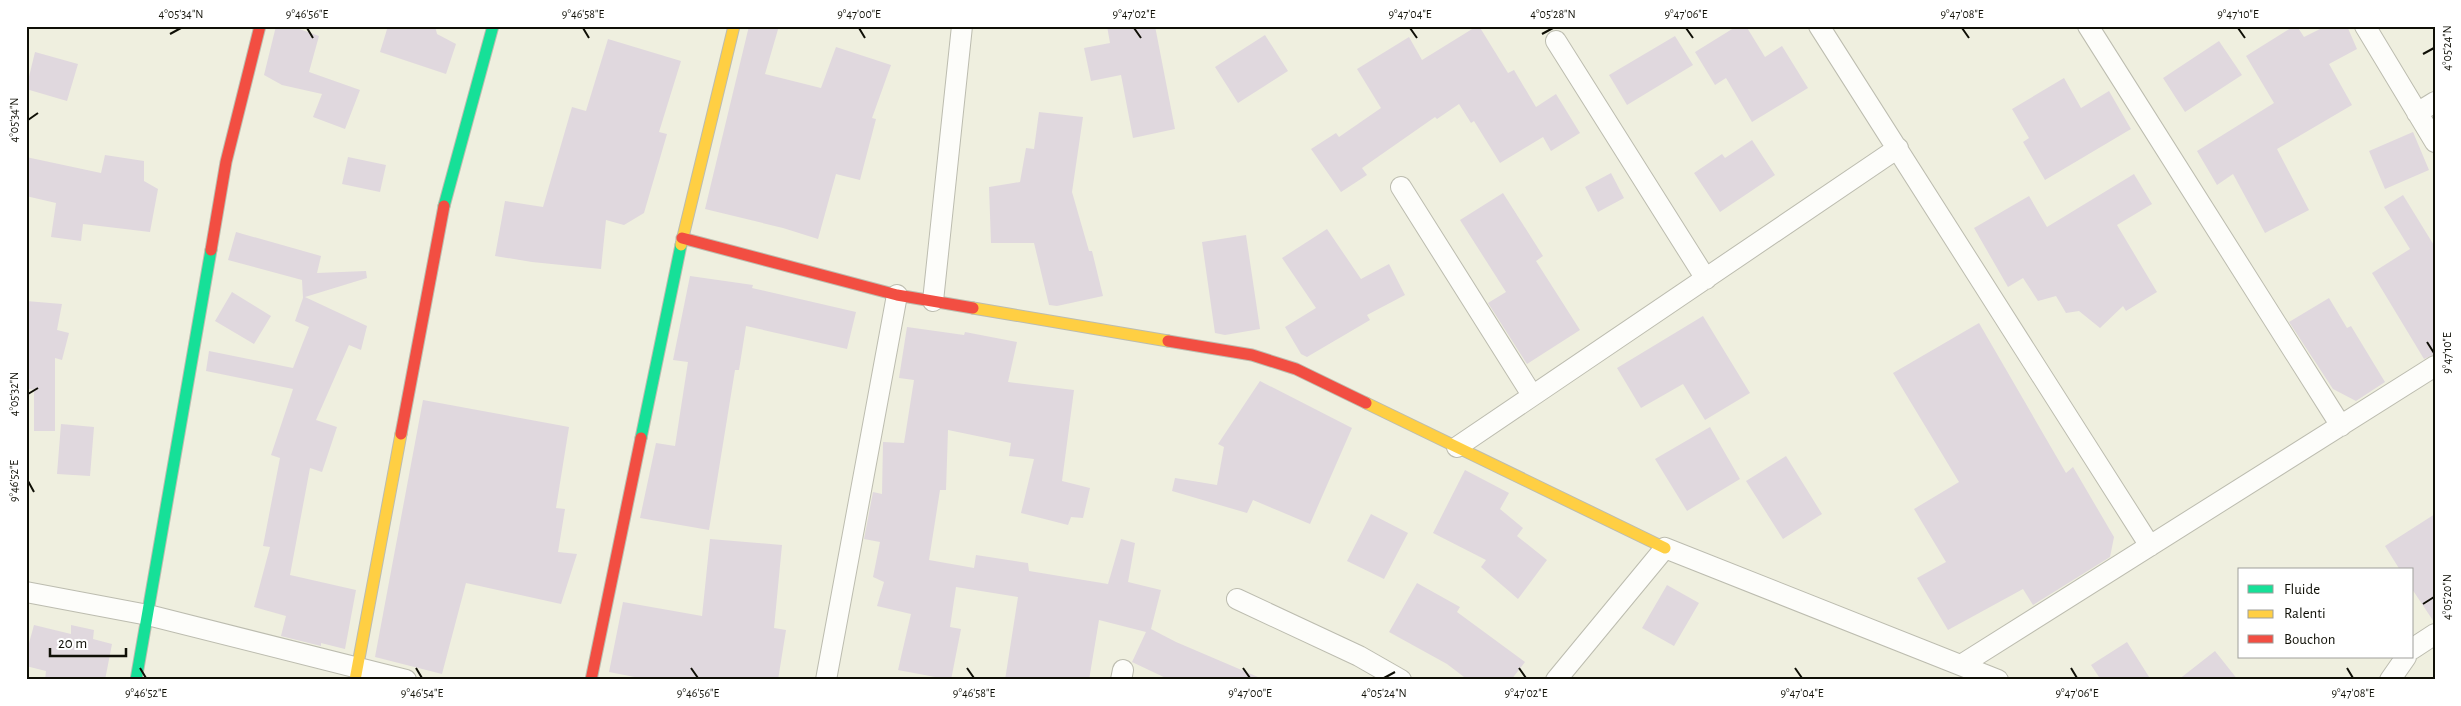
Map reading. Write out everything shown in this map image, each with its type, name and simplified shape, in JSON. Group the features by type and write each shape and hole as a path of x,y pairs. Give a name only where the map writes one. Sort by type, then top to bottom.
{"street":[{"path":"136,680 226,162 260,26"},
{"path":"356,673 443,208 493,26"},
{"path":"591,680 682,238 734,26"},
{"path":"933,300 962,26"},
{"path":"1819,26 2150,546"},
{"path":"2088,26 2341,426"},
{"path":"2365,26 2435,142"},
{"path":"1556,41 1706,279"},
{"path":"2417,113 2435,102"},
{"path":"1457,447 1898,148"},
{"path":"1401,187 1532,395"},
{"path":"682,238 897,295 1252,355 1296,369 1665,548 1998,680"},
{"path":"826,680 897,295"},
{"path":"1961,665 2435,366"},
{"path":"1558,679 1665,548"},
{"path":"26,592 148,615 356,673 406,680"},
{"path":"1237,600 1359,656 1401,680"},
{"path":"2414,649 2435,634"},
{"path":"2390,680 2405,658"}],"building":[{"path":"276,26 291,26 319,36 309,72 360,90 345,129 313,117 322,94 282,85 264,75"},
{"path":"388,26 435,26 437,34 456,44 446,74 380,52"},
{"path":"749,26 779,26 765,74 821,88 836,47 891,65 872,118 876,119 860,180 836,174 818,239 783,228 705,209"},
{"path":"1107,26 1155,26 1175,129 1133,138 1121,75 1091,81 1084,48 1110,43"},
{"path":"1479,26 1508,73 1514,70 1536,107 1556,94 1580,133 1551,151 1543,137 1500,163 1474,121 1471,123 1459,104 1437,119 1435,117 1362,168 1367,175 1341,192 1311,149 1336,133 1339,137 1381,108 1357,69 1409,37 1422,60"},
{"path":"1737,26 1746,26 1765,57 1782,46 1808,88 1752,122 1726,78 1715,85 1695,52"},
{"path":"2294,26 2297,26 2304,37 2326,26 2347,26 2357,49 2329,64 2352,105 2277,149 2309,210 2265,233 2233,174 2217,185 2197,151 2274,103 2246,56"},
{"path":"1265,35 1288,71 1238,103 1215,67"},
{"path":"1675,36 1693,65 1627,105 1609,75"},
{"path":"608,39 681,61 659,132 667,134 644,213 624,225 606,220 601,269 495,256 505,201 543,207 572,107 586,111"},
{"path":"2219,41 2242,75 2185,112 2163,78"},
{"path":"35,52 78,64 67,101 26,89"},
{"path":"2064,78 2081,108 2109,91 2131,129 2045,180 2023,142 2029,138 2012,109"},
{"path":"1039,112 1083,117 1072,192 1089,251 1092,251 1103,296 1057,306 1049,305 1034,243 991,243 989,187 1020,182 1026,148 1034,149"},
{"path":"2413,132 2429,170 2385,189 2369,151"},
{"path":"1752,140 1775,175 1720,212 1694,173 1722,154 1725,158"},
{"path":"105,155 144,161 144,181 158,189 150,232 83,224 81,241 51,237 56,203 26,196 26,157 101,173"},
{"path":"348,157 386,165 380,192 342,184"},
{"path":"1611,173 1624,198 1598,212 1585,187"},
{"path":"2134,174 2152,204 2117,225 2157,292 2126,311 2123,306 2100,328 2079,311 2066,313 2056,296 2038,301 2023,278 2008,287 1974,228 2029,196 2047,227"},
{"path":"1503,193 1543,256 1536,261 1580,330 1527,364 1488,303 1506,292 1460,220"},
{"path":"2403,195 2435,247 2435,354 2424,359 2372,273 2410,249 2384,207"},
{"path":"1327,229 1361,279 1389,264 1405,295 1367,315 1370,320 1307,357 1301,354 1285,327 1316,308 1282,258"},
{"path":"236,232 321,256 317,273 366,271 367,278 305,297 367,326 361,350 349,345 316,420 337,427 322,472 310,468 290,575 356,590 345,649 321,643 321,646 281,636 286,616 254,607 270,547 263,546 280,458 271,455 293,389 206,371 209,351 293,368 309,327 295,321 303,298 302,280 228,260"},
{"path":"1246,235 1260,329 1225,335 1215,333 1202,242"},
{"path":"690,276 753,285 752,288 856,312 847,349 746,326 739,370 735,370 709,530 640,518 656,443 675,446 688,362 673,360"},
{"path":"232,292 271,316 254,344 215,321"},
{"path":"2329,298 2347,328 2351,326 2385,382 2356,401 2333,389 2289,322"},
{"path":"26,301 62,304 57,330 69,333 62,360 55,358 55,431 34,431 34,390 26,388"},
{"path":"1703,316 1750,393 1705,420 1683,384 1641,408 1617,368"},
{"path":"1979,323 2066,473 2073,467 2114,537 2110,557 2033,605 2023,589 1948,630 1917,578 1946,562 1914,509 1959,482 1893,373"},
{"path":"907,327 964,335 965,332 1017,342 1008,382 1074,390 1062,481 1090,488 1083,518 1071,517 1068,525 1021,513 1034,459 1009,456 1011,443 948,430 946,490 940,490 929,560 974,568 976,555 1028,563 1029,571 1108,584 1121,539 1135,543 1128,582 1161,590 1151,629 1176,642 1265,680 1170,680 1132,662 1146,632 1099,620 1089,680 1005,680 1018,597 956,587 950,627 961,629 951,680 898,670 911,614 877,606 884,582 873,577 880,542 864,539 873,492 882,494 883,442 904,443 914,380 899,378"},
{"path":"1260,381 1352,428 1310,524 1253,500 1247,513 1172,491 1175,478 1217,485 1224,447 1218,444"},
{"path":"423,400 569,427 556,508 565,509 558,552 577,554 561,604 466,583 442,674 375,657"},
{"path":"61,424 94,427 90,476 57,474"},
{"path":"1710,427 1740,479 1687,511 1655,459"},
{"path":"1786,456 1822,514 1783,539 1746,481"},
{"path":"1465,470 1509,493 1500,509 1523,528 1517,536 1547,560 1518,599 1481,567 1486,560 1433,533"},
{"path":"1371,514 1408,533 1384,579 1347,561"},
{"path":"2435,514 2435,622 2414,592 2414,568 2399,568 2385,546"},
{"path":"710,539 782,545 774,628 786,630 778,680 650,680 609,672 623,602 702,616"},
{"path":"1417,583 1460,607 1457,612 1525,662 1511,680 1468,680 1447,664 1389,632"},
{"path":"1667,585 1699,603 1674,646 1642,628"},
{"path":"34,625 71,634 71,625 94,630 93,639 112,644 105,680 45,680 46,671 26,666 26,654"},
{"path":"2127,642 2151,680 2101,680 2091,665"},
{"path":"2215,651 2238,680 2178,680"}],"traffic: fast":[{"path":"444,206 493,26"},
{"path":"641,438 681,245"},
{"path":"136,680 211,250"}],"traffic: slow":[{"path":"681,245 734,26"},
{"path":"973,308 1168,341"},
{"path":"1366,403 1665,548"},
{"path":"355,680 401,434"}],"traffic: jam":[{"path":"211,250 226,162 260,26"},
{"path":"401,434 444,206"},
{"path":"682,238 897,295 973,308"},
{"path":"1168,341 1252,355 1296,369 1366,403"},
{"path":"591,680 641,438"}]}
